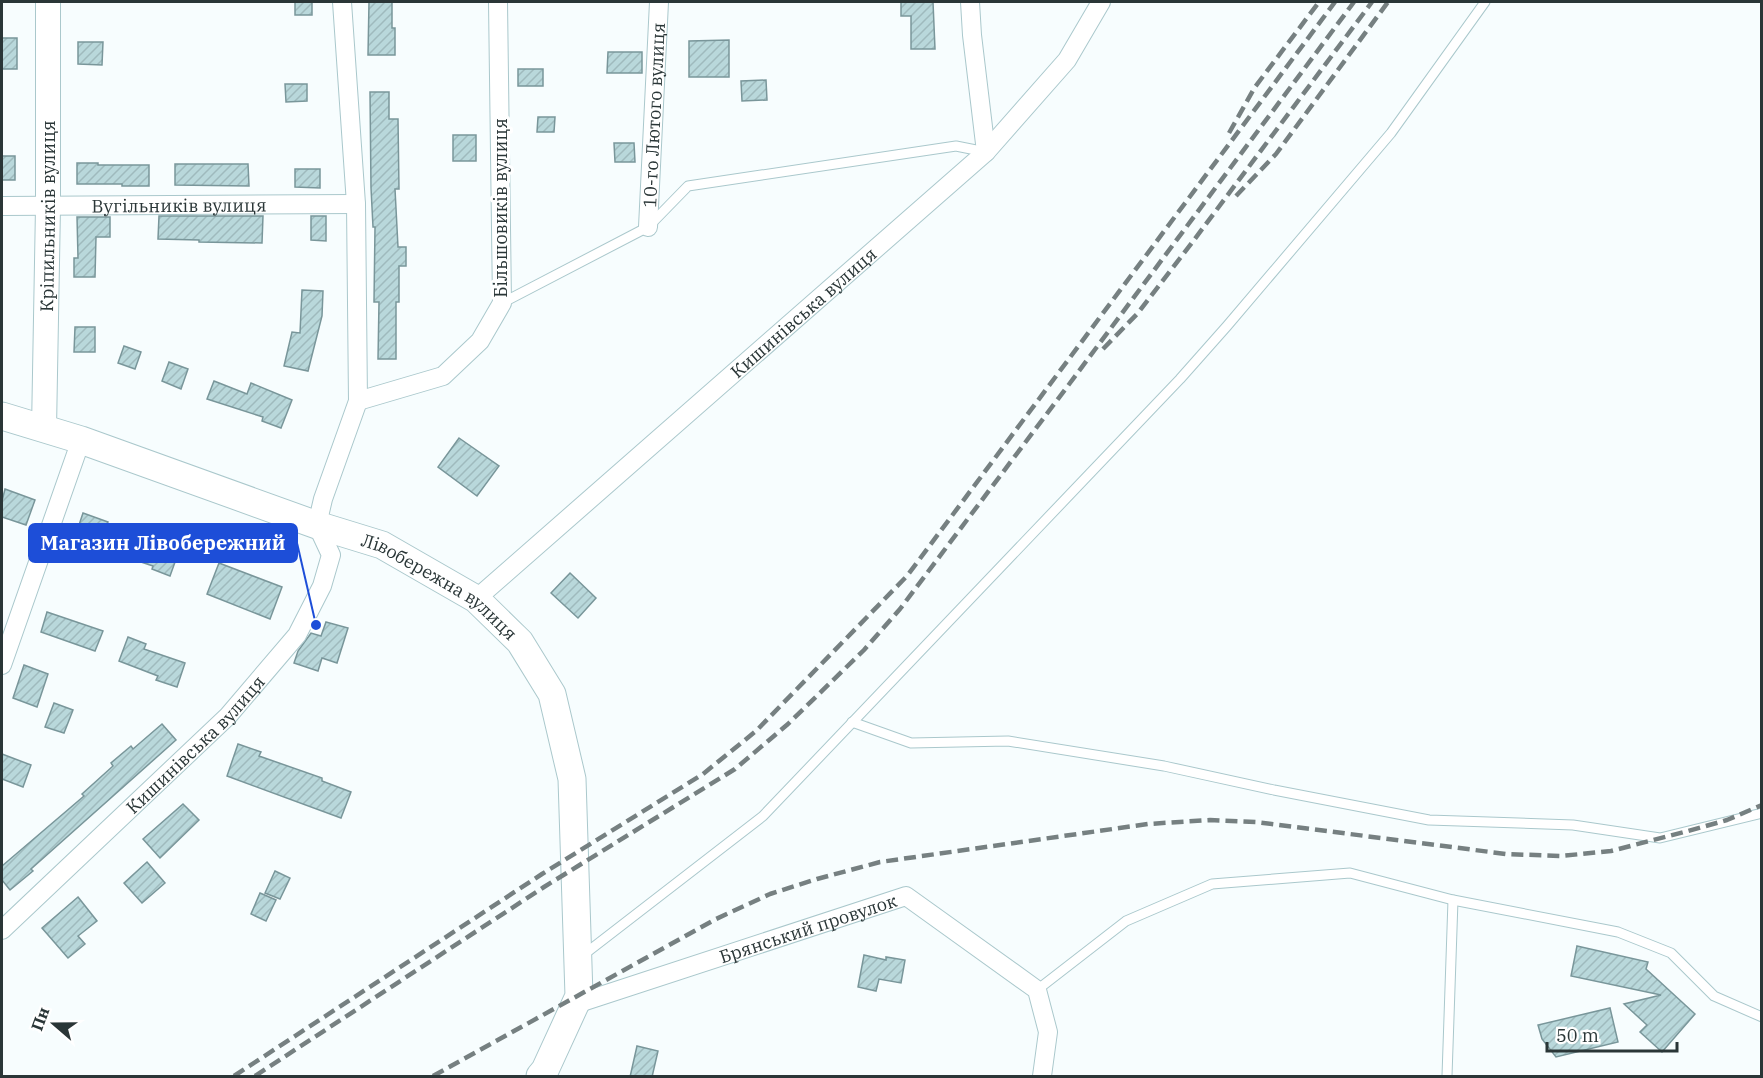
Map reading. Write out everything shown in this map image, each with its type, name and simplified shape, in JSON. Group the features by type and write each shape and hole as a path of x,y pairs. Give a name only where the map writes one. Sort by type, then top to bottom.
{"main road":[{"name":"Лівобережна вулиця","path":"2,416 81,440 317,525 382,545 476,599 520,642 552,694 572,779 579,996 576,1004"},
{"path":"547,1074 576,1004"}],"street":[{"name":"Кріпильників вулиця","path":"44,429 48,207 48,2"},
{"path":"317,525 323,499 358,401 356,204 342,2"},
{"name":"Більшовиків вулиця","path":"358,401 443,376 480,341 502,303 498,2"},
{"name":"10-го Лютого вулиця","path":"648,227 659,2"},
{"path":"970,2 986,152"},
{"name":"Кишинівська вулиця","path":"476,599 986,152 1067,60 1101,2"},
{"name":"Вугільників вулиця","path":"2,206 356,204"},
{"path":"2,664 81,440"},
{"name":"Кишинівська вулиця","path":"2,930 228,716 297,636 322,586 331,555 317,525"},
{"name":"Брянський провулок","path":"576,1004 906,896 1037,990"},
{"path":"1037,990 1048,1032 1042,1077"}],"lane":[{"path":"578,960 763,816 1180,379 1391,133 1485,2"},
{"path":"502,303 648,227 688,186 956,146 986,152"},
{"path":"852,722 911,743 1008,741 1164,766 1429,820 1574,825 1660,838 1761,813"},
{"path":"1037,990 1126,921 1212,884 1350,873 1453,900 1618,932 1671,953 1714,996 1761,1017"},
{"path":"1447,1077 1453,900"}],"building":[{"path":"295,2 312,2 312,15 295,15"},
{"path":"369,2 392,2 395,55 368,55"},
{"path":"901,2 933,2 935,49 911,49 911,16 901,16"},
{"path":"2,38 17,38 17,69 2,69"},
{"path":"729,40 729,77 689,77 689,41"},
{"path":"78,42 103,42 102,65 78,64"},
{"path":"608,52 642,52 642,73 607,73"},
{"path":"518,69 543,69 543,86 518,86"},
{"path":"766,80 767,100 742,101 741,81"},
{"path":"285,84 307,84 307,101 286,102"},
{"path":"370,92 389,92 389,119 398,119 399,189 395,189 398,247 406,247 406,266 399,266 399,302 396,302 396,359 378,359 379,302 374,302 375,227 373,227 371,188"},
{"path":"538,117 555,117 554,132 537,132"},
{"path":"453,135 476,135 476,161 453,161"},
{"path":"614,143 634,143 635,162 615,162"},
{"path":"2,156 15,156 15,180 2,180"},
{"path":"77,163 149,165 149,186 77,184"},
{"path":"175,164 248,164 249,186 175,185"},
{"path":"295,169 320,169 320,188 295,187"},
{"path":"159,216 263,216 262,243 158,239"},
{"path":"311,216 326,216 326,241 311,240"},
{"path":"77,217 110,217 110,237 96,237 95,277 74,277 74,258 78,258"},
{"path":"302,290 323,291 322,316 308,371 284,366 292,332 300,333"},
{"path":"75,327 95,327 95,352 74,352"},
{"path":"124,346 141,352 135,369 118,363"},
{"path":"169,362 188,369 181,389 162,381"},
{"path":"214,381 247,394 251,383 292,400 281,428 262,421 263,417 207,399"},
{"path":"459,438 499,466 477,496 438,467"},
{"path":"5,489 35,500 26,525 2,517"},
{"path":"83,513 108,522 107,525 179,551 170,576 152,569 153,566 75,537"},
{"path":"219,563 282,587 270,619 207,594"},
{"path":"570,573 596,598 578,618 551,593"},
{"path":"47,612 103,631 95,651 41,632"},
{"path":"326,622 348,628 337,663 322,658 318,671 294,663 298,651 311,633 321,636"},
{"path":"128,637 146,644 144,649 185,663 177,687 156,680 158,676 119,661"},
{"path":"24,665 48,674 37,707 13,698"},
{"path":"54,703 73,710 64,733 45,727"},
{"path":"162,724 176,740 10,890 2,880 2,866 84,796 82,794 113,766 111,763 131,746 133,749"},
{"path":"238,744 261,752 259,756 322,778 322,781 351,792 341,818 227,776"},
{"path":"2,754 31,765 23,787 2,779"},
{"path":"183,804 199,820 160,858 143,839"},
{"path":"147,862 165,883 142,903 124,883"},
{"path":"275,871 290,878 280,899 265,893"},
{"path":"260,893 276,900 266,921 251,914"},
{"path":"78,897 97,921 78,936 85,944 68,958 42,928"},
{"path":"1577,946 1648,962 1646,969 1695,1014 1662,1052 1640,1032 1647,1025 1624,1004 1661,995 1571,976"},
{"path":"864,955 886,960 886,957 905,960 901,983 879,979 876,991 858,987"},
{"path":"1610,1008 1618,1042 1556,1057 1542,1039 1538,1025"},
{"path":"637,1046 658,1051 652,1077 630,1077"}],"railway":[{"path":"1229,133 1255,87 1319,2"},
{"path":"234,1076 542,874 703,774 756,731 907,576 1335,2"},
{"path":"255,1076 544,887 735,769 788,724 864,650 900,609 1354,2"},
{"path":"1103,349 1138,313 1372,2"},
{"path":"1236,196 1276,154 1388,2"},
{"path":"433,1076 716,919 770,894 880,862 1148,824 1210,820 1256,822 1506,854 1561,856 1611,851 1727,820 1762,805"}],"place":[{"name":"Магазин Лівобережний","path":"316,625"}]}
